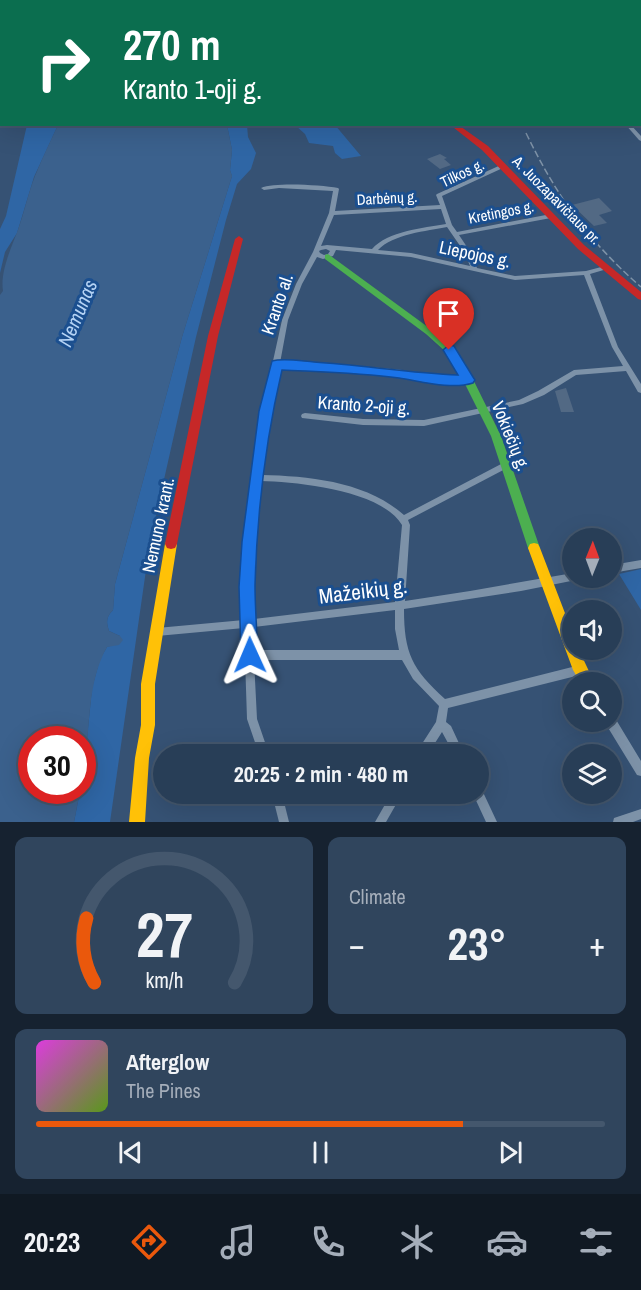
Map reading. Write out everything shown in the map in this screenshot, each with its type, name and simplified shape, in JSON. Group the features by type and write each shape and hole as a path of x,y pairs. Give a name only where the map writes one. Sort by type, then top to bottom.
{"street":[{"name":"A. Juozapavičiaus pr.","path":"461,126 605,268 641,297"},
{"path":"629,126 641,139"},
{"name":"Tilkos g.","path":"475,270 468,253 449,225 439,195 475,181 503,166"},
{"name":"Kranto al.","path":"261,744 252,719 247,587 266,411 285,320 298,284 324,250 336,189 279,186 264,188"},
{"name":"Darbėnų g.","path":"332,213 443,207"},
{"name":"Kretingos g.","path":"455,234 551,216"},
{"name":"Kretingos g.","path":"374,251 381,244 407,234 449,225"},
{"name":"Nemuno krant.","path":"137,822 142,758 148,725 148,684 163,584 203,381 239,239"},
{"name":"Liepojos g.","path":"324,250 374,251 411,255 475,270 525,278 586,273 605,268"},
{"name":"Vokiečių g.","path":"324,250 440,341 454,355 496,436 546,582 580,670"},
{"path":"586,273 609,333 641,390"},
{"path":"276,365 370,370 402,373 417,378 468,380"},
{"name":"Kranto 2-oji g.","path":"305,416 409,424 484,411 531,398 574,373 627,368"},
{"path":"403,519 506,465"},
{"path":"258,478 333,486 378,501 403,519 406,525 401,605 401,639 404,655 444,704 441,724 428,744"},
{"path":"622,567 641,564"},
{"name":"Mažeikių g.","path":"157,632 249,624 401,605 562,579"},
{"path":"250,655 404,655"},
{"path":"444,704 580,670"},
{"path":"441,724 454,744"},
{"path":"617,732 641,771"},
{"path":"280,804 284,822"},
{"path":"380,822 392,804"},
{"path":"483,804 492,822"},
{"path":"618,822 641,814"}],"shaded area":[{"path":"27,126 58,126 34,177 17,233 5,252 0,273 0,229 6,216"},
{"path":"227,126 247,126 248,137 256,153 251,169 237,184 226,220 196,337 150,542 110,822 74,822 77,804 96,804 96,726 88,726 92,688 100,659 107,647 119,643 120,636 109,631 107,622 113,610 115,584 182,337 232,176 230,170 232,150"},
{"path":"296,126 336,126 361,156 342,159 335,153 333,146 309,143 305,134"},
{"path":"641,569 641,610 622,579 622,573"}],"water":[{"name":"Nemunas","path":"58,126 227,126 232,150 230,170 232,176 182,337 115,584 113,610 107,620 109,631 123,640 119,645 107,647 100,662 92,694 89,726 18,726 18,804 77,804 74,822 0,822 0,295 3,291 3,276 7,260 33,183"}],"building":[{"path":"440,154 447,158 444,159 451,165 440,169 427,159"},
{"path":"599,198 612,211 599,215 607,223 594,226 572,205"},
{"path":"566,388 574,412 561,412 555,391"}],"railway":[{"path":"526,133 549,177 575,216 605,252 641,287"}],"traffic: fast":[{"path":"328,257 429,332 449,350 461,366 496,436 534,548"}],"traffic: slow":[{"path":"137,822 142,758 148,725 148,684 171,544"},
{"path":"534,548 581,672"}],"traffic: jam":[{"path":"455,126 485,148 581,247 641,297"},
{"path":"171,544 213,336 239,239"}],"route":[{"path":"250,655 247,587 250,542 266,411 276,365 370,370 402,373 417,378 468,380 458,360 449,350"}]}
